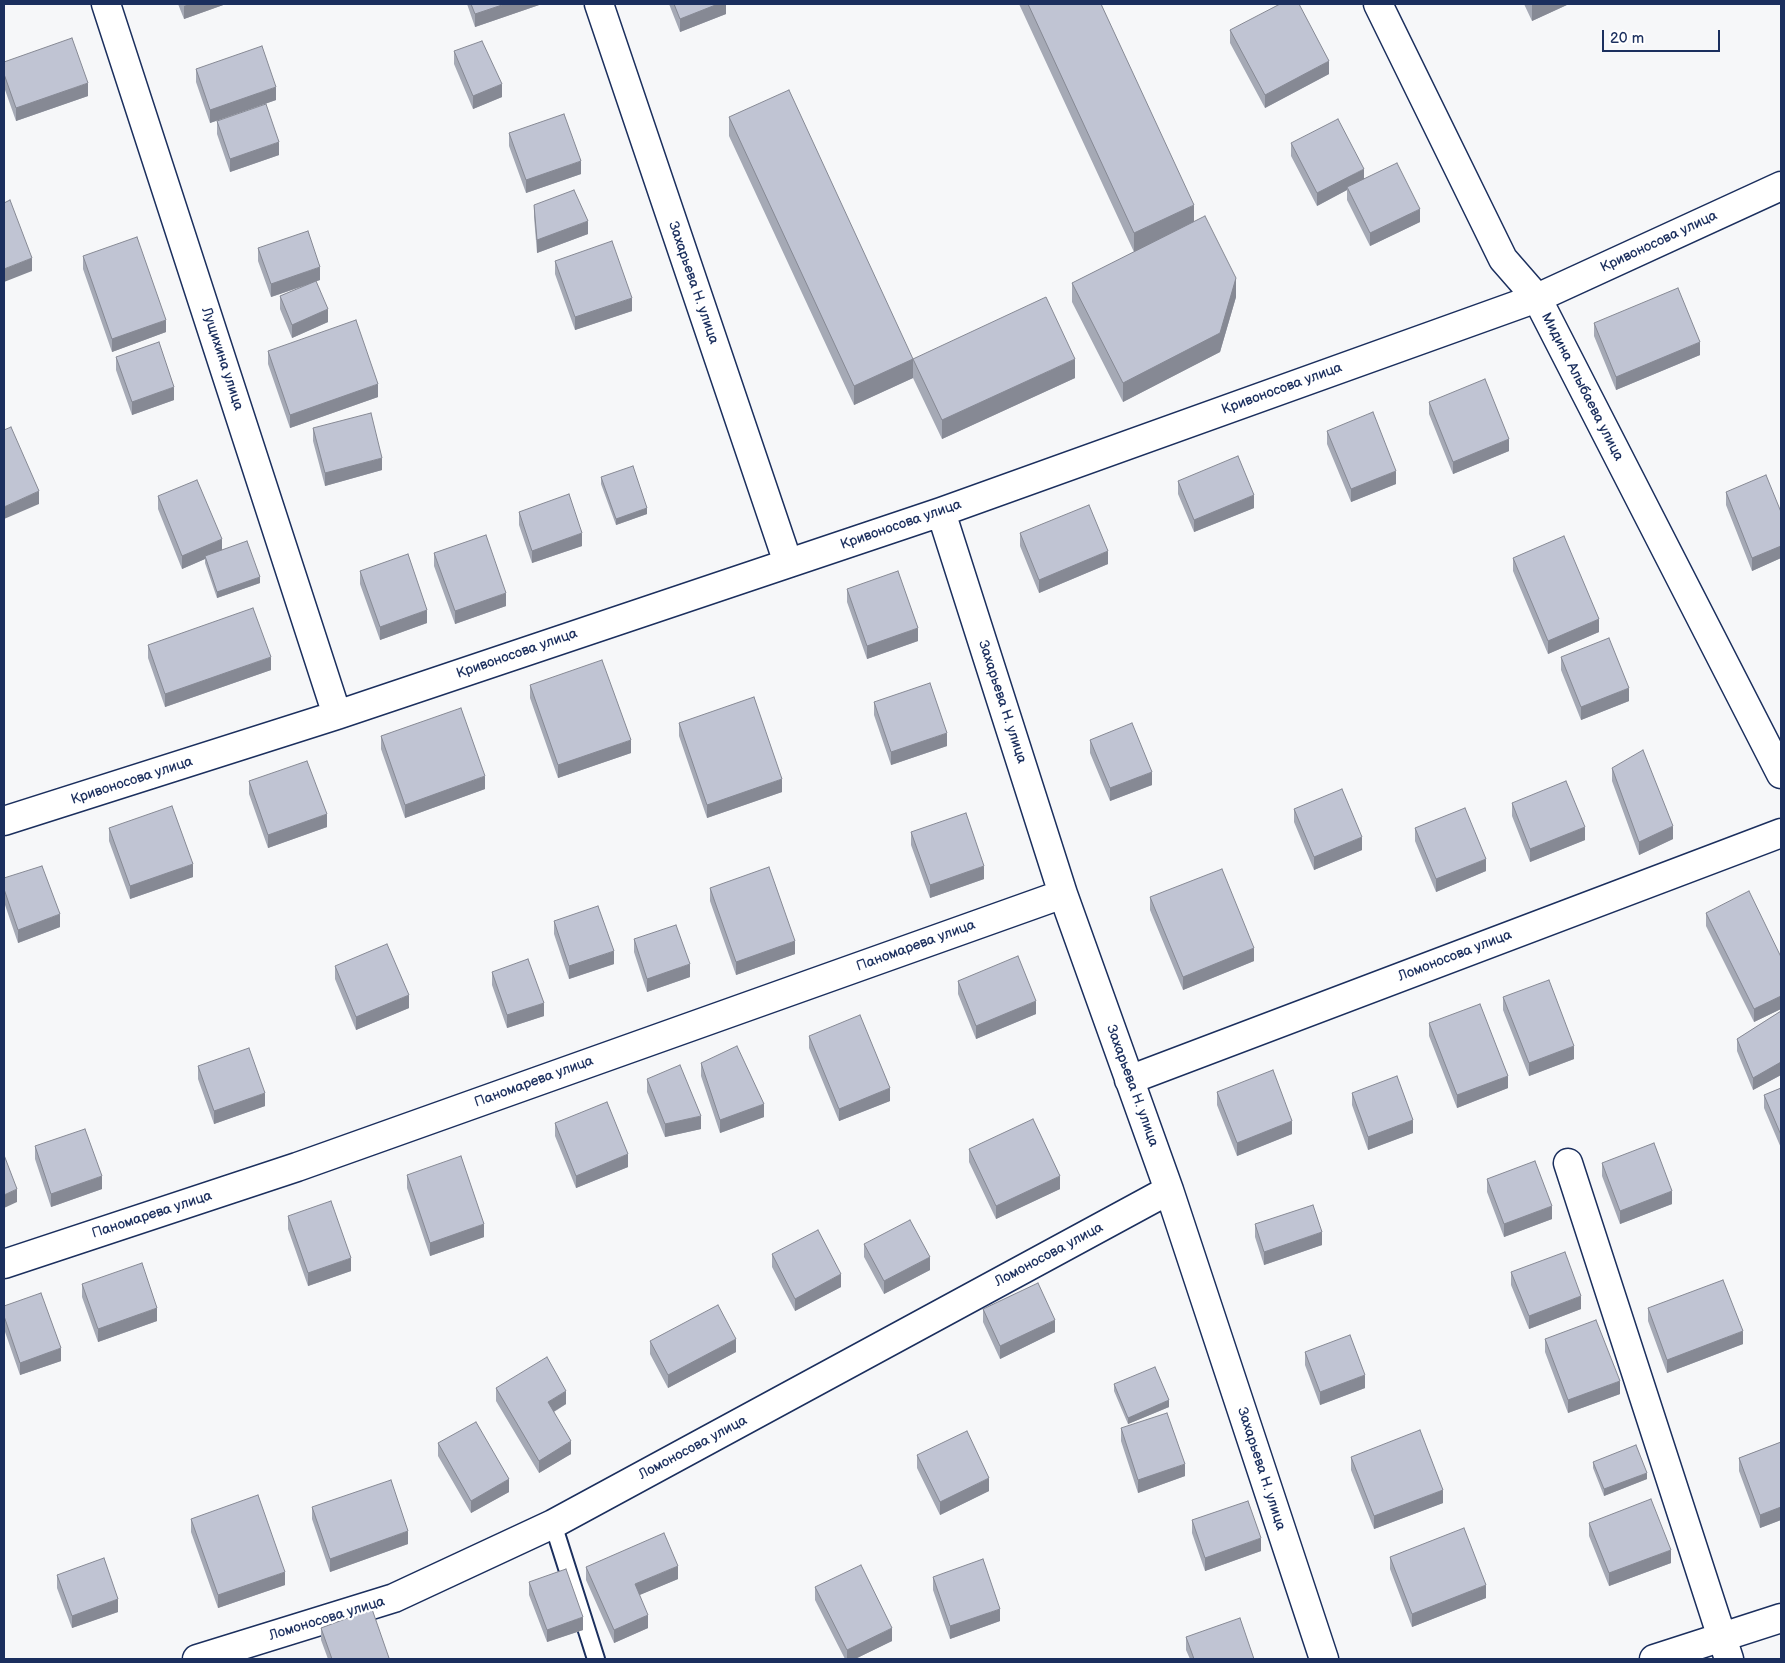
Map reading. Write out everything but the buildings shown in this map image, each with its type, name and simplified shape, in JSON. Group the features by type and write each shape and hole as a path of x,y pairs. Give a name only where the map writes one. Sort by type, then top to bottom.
{"street":[{"name":"Лущихина улица","path":"106,4 337,715"},
{"name":"Захарьева Н. улица","path":"599,4 788,563"},
{"name":"Мидина Алыбаева улица","path":"1378,4 1504,258 1537,298 1781,774"},
{"name":"Кривоносова улица","path":"4,822 337,715 941,512 1537,298 1781,186"},
{"name":"Захарьева Н. улица","path":"941,512 1063,894 1169,1190 1324,1659"},
{"name":"Ломоносова улица","path":"1130,1080 1781,833"},
{"name":"Паномарева улица","path":"4,1264 307,1164 1063,894"},
{"path":"1568,1164 1725,1648"},
{"name":"Ломоносова улица","path":"197,1659 394,1598 553,1524 1169,1190"},
{"path":"1654,1659 1725,1648 1781,1618"}],"lane":[{"path":"553,1524 596,1659"}]}
